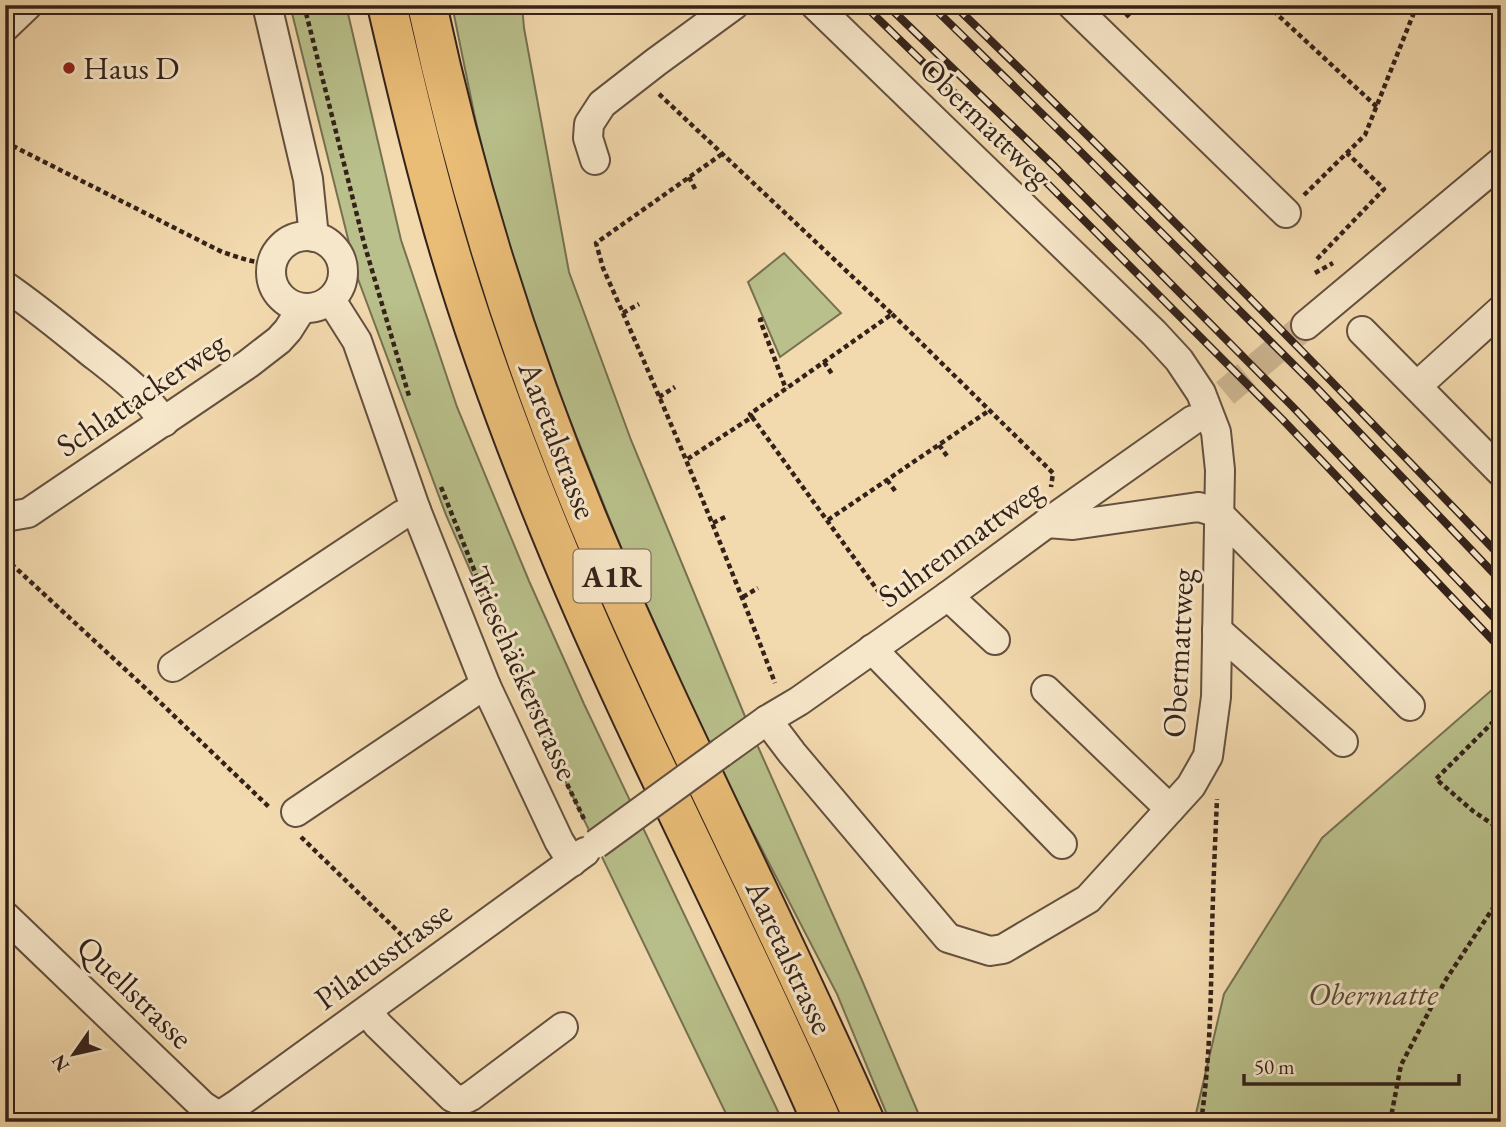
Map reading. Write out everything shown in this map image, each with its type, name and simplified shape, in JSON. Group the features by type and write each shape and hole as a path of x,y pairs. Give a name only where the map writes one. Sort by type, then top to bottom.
{"highway":[{"name":"Aaretalstrasse","path":"387,5 439,213 483,353 522,459 559,554 601,648 763,989 822,1122"},
{"name":"Aaretalstrasse","path":"427,5 471,183 552,430 593,533 637,632 827,1035 865,1122"}],"street":[{"path":"5,27 29,5"},
{"path":"267,5 308,179 314,237"},
{"path":"595,160 588,138 589,124 602,104 734,5"},
{"name":"Obermattweg","path":"768,720 948,938 990,951 1003,949 1088,899 1191,786 1208,756 1216,697 1220,470 1216,432 1201,393 1179,360 1154,333 815,5"},
{"path":"1072,5 1286,213"},
{"path":"1306,325 1501,162"},
{"path":"314,237 334,248 340,258 343,280 331,300 317,307 302,308 289,303 278,293 272,280 272,265 282,246 292,240 314,237"},
{"path":"5,286 30,303 137,390 163,422"},
{"name":"Trieschäckerstrasse","path":"331,300 357,341 415,510 486,686 559,841 572,862"},
{"name":"Schlattackerweg","path":"5,517 28,513 248,364 279,340 302,308"},
{"path":"1417,386 1501,310"},
{"path":"1362,331 1501,472"},
{"name":"Suhrenmattweg","path":"768,720 873,649 1193,420"},
{"path":"1047,523 1073,525 1199,507 1218,513 1410,706"},
{"path":"173,667 402,515 415,510"},
{"path":"948,596 995,640"},
{"path":"1217,630 1343,742"},
{"path":"873,649 1062,844"},
{"path":"289,819 486,686"},
{"path":"1046,690 1170,809"},
{"path":"590,832 768,720"},
{"name":"Pilatusstrasse","path":"219,1120 572,862 590,832"},
{"name":"Quellstrasse","path":"5,916 219,1120"},
{"path":"367,1011 396,1043 458,1100 471,1096 563,1027"}],"path":[{"path":"304,5 364,243 411,400"},
{"path":"1267,5 1377,107"},
{"path":"1286,213 1365,135 1417,5"},
{"path":"639,76 892,314 1053,473 1047,523"},
{"path":"5,142 222,252 272,265"},
{"path":"1317,259 1384,189 1347,153"},
{"path":"722,154 596,243 603,268 743,597 768,720"},
{"path":"689,177 696,191"},
{"path":"623,313 639,304"},
{"path":"892,314 750,414 904,626"},
{"path":"763,319 760,320 786,389"},
{"path":"824,362 832,374"},
{"path":"659,397 675,387"},
{"path":"828,520 990,410"},
{"path":"686,460 752,417"},
{"path":"939,445 947,456"},
{"path":"887,480 896,492"},
{"path":"441,487 508,645 541,732"},
{"path":"713,523 727,516"},
{"path":"5,558 289,819 430,965"},
{"path":"743,597 758,588"},
{"path":"1500,715 1436,779 1473,811 1501,830"},
{"path":"552,754 590,832"},
{"path":"1201,1122 1212,998 1218,772 1208,756"},
{"path":"1390,1122 1401,1065 1445,981 1501,896"}],"green space":[{"path":"290,5 346,5 401,240 457,407 529,581 584,704 783,1122 730,1122 530,708 446,515 358,279"},
{"path":"452,5 522,5 569,272 631,440 751,731 922,1122 890,1122 837,994 731,790 626,560 565,408 500,225"},
{"path":"784,253 841,313 780,357 748,282"},
{"name":"Obermatte","path":"1494,688 1501,690 1501,1122 1194,1122 1224,994 1322,838"}],"tunnel":[{"path":"1193,420 1306,325"}],"railway":[{"path":"864,5 1042,178 1282,419 1501,649"},
{"path":"887,5 1055,167 1292,406 1501,625"},
{"path":"931,5 1314,385 1501,581"},
{"path":"954,5 1230,278 1501,557"}],"place":[{"name":"Haus D","path":"69,68"}]}
